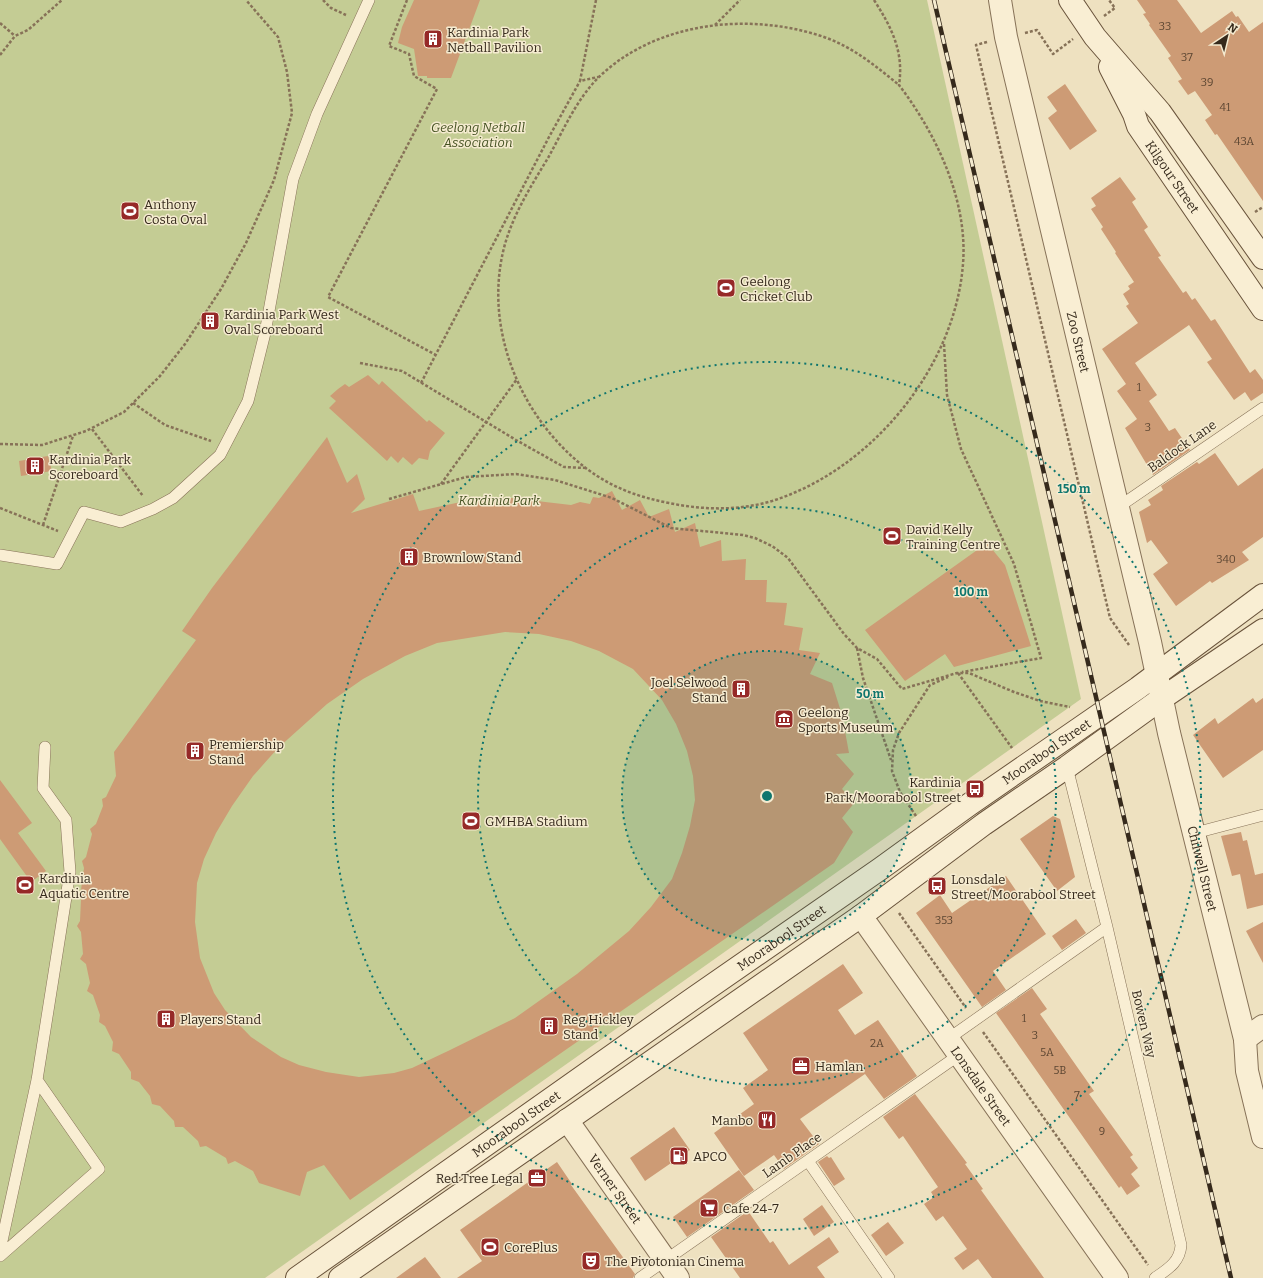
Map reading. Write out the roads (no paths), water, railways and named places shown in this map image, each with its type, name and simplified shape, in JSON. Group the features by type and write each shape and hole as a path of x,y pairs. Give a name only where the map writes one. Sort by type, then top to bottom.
{"street":[{"name":"Kilgour Street","path":"1070,0 1095,36 1160,112 1263,258"},
{"name":"Zoo Street","path":"1003,3 1006,37 1156,675"},
{"name":"Kilgour Street","path":"1095,36 1134,114 1138,126 1213,238 1263,309"},
{"path":"1213,238 1237,222"},
{"name":"Moorabool Street","path":"297,1278 1156,675 1263,595"},
{"name":"Moorabool Street","path":"340,1278 860,916 984,824 1067,767 1161,699 1263,630"},
{"name":"Chilwell Street","path":"1156,675 1245,1039 1247,1071 1263,1137"},
{"name":"Lonsdale Street","path":"845,893 1117,1278"},
{"path":"1245,1039 1263,1026"},
{"name":"Verner Street","path":"553,1099 678,1278"}],"lane":[{"path":"0,555 57,564 84,512 121,522 153,509 173,498 220,455 248,401 265,333 293,179 317,114 369,0"},
{"name":"Baldock Lane","path":"1117,508 1263,408"},
{"path":"0,1250 38,1080 70,872 66,820 43,788 45,747"},
{"name":"Bowen Way","path":"1067,767 1107,927 1181,1245 1180,1255 1156,1278"},
{"path":"1195,832 1263,815"},
{"name":"Lamb Place","path":"640,1278 808,1161 954,1047 975,1020 1107,927"},
{"path":"0,1256 99,1168 38,1080"},
{"path":"808,1161 889,1278"}],"railway":[{"path":"934,0 1231,1278"}],"place":[{"name":"Kardinia Park Netball Pavilion","path":"433,39"},
{"name":"Anthony Costa Oval","path":"130,211"},
{"name":"Geelong Cricket Club","path":"726,288"},
{"name":"Kardinia Park West Oval Scoreboard","path":"210,321"},
{"name":"Kardinia Park Scoreboard","path":"35,466"},
{"name":"David Kelly Training Centre","path":"892,536"},
{"name":"Brownlow Stand","path":"409,557"},
{"name":"Joel Selwood Stand","path":"741,689"},
{"name":"Geelong Sports Museum","path":"784,719"},
{"name":"Premiership Stand","path":"195,751"},
{"name":"Kardinia Park/Moorabool Street","path":"975,789"},
{"name":"GMHBA Stadium","path":"471,821"},
{"name":"Kardinia Aquatic Centre","path":"25,885"},
{"name":"Lonsdale Street/Moorabool Street","path":"937,886"},
{"name":"Players Stand","path":"166,1019"},
{"name":"Reg Hickley Stand","path":"549,1026"},
{"name":"Hamlan","path":"801,1066"},
{"name":"Manbo","path":"767,1120"},
{"name":"APCO","path":"679,1156"},
{"name":"Red Tree Legal","path":"537,1178"},
{"name":"Cafe 24-7","path":"709,1208"},
{"name":"CorePlus","path":"490,1247"},
{"name":"The Pivotonian Cinema","path":"591,1261"}],"park label":[{"name":"Geelong Netball Association","path":"478,134"},
{"name":"Kardinia Park","path":"499,500"}]}
